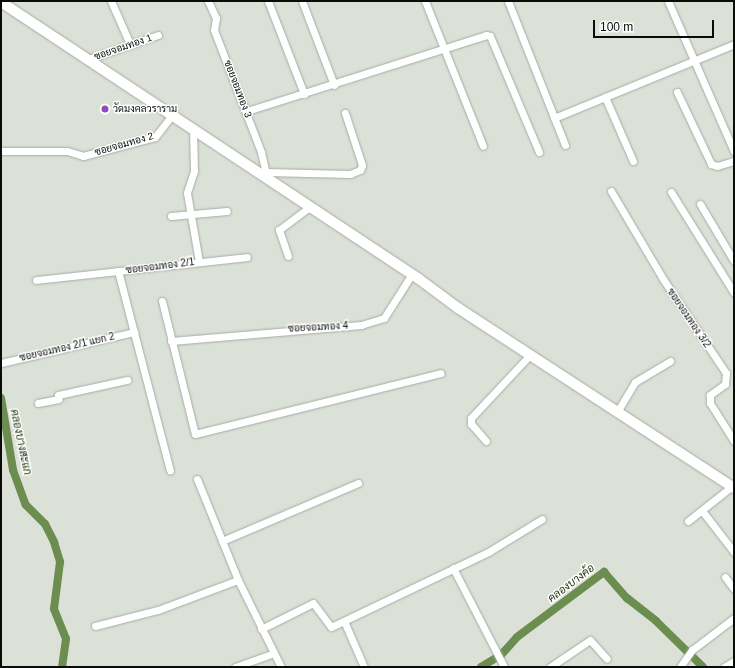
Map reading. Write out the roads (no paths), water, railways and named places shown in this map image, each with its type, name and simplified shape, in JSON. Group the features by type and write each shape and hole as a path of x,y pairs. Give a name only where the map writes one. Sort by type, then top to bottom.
{"main road":[{"path":"1,2 193,129 266,175 310,207 412,274 530,356 733,487"}],"street":[{"path":"111,1 130,44"},
{"name":"ซอยจอมทอง 3","path":"208,1 216,18 214,30 247,111 266,175"},
{"path":"268,1 304,94"},
{"path":"302,1 334,84"},
{"path":"425,1 446,50 483,146"},
{"path":"508,1 565,145"},
{"path":"668,1 693,62 734,152"},
{"name":"ซอยจอมทอง 1","path":"88,59 158,35"},
{"path":"247,111 490,36 539,152"},
{"path":"554,118 734,44"},
{"path":"677,92 711,164 715,166 734,162"},
{"path":"605,97 633,161"},
{"path":"266,175 350,174 360,170 362,164 345,113"},
{"name":"ซอยจอมทอง 2","path":"1,151 67,151 83,156 155,137 172,115"},
{"name":"ซอยจอมทอง 2/1","path":"170,470 118,271 199,262 187,193 194,171 193,129"},
{"name":"ซอยจอมทอง 3/2","path":"611,191 663,280 726,373 725,384 710,395 710,402 734,441"},
{"path":"671,192 734,293"},
{"path":"700,204 734,261"},
{"path":"288,256 279,230 310,207"},
{"path":"170,216 227,211"},
{"path":"199,262 247,257"},
{"path":"36,280 118,271"},
{"name":"ซอยจอมทอง 4","path":"172,341 199,336 361,325 384,318 412,274"},
{"path":"162,301 193,432 198,434 442,373"},
{"name":"ซอยจอมทอง 2/1 แยก 2","path":"1,363 134,332"},
{"path":"486,441 470,424 471,418 530,356"},
{"path":"616,412 635,382 670,361"},
{"path":"38,403 127,380"},
{"path":"197,479 238,580 281,667"},
{"path":"222,541 358,483"},
{"path":"688,521 703,512 733,487"},
{"path":"703,512 734,552"},
{"path":"261,629 313,603 328,627 344,621 490,551 542,519"},
{"path":"453,568 503,665"},
{"path":"725,577 734,589"},
{"path":"95,626 158,610 238,580"},
{"path":"680,667 689,653 734,618"},
{"path":"344,621 364,667"},
{"path":"550,667 590,640 607,659"},
{"path":"235,667 274,653"},
{"path":"724,667 734,662"}],"waterway":[{"name":"คลองบางสะแก","path":"1,398 13,470 26,505 45,524 54,542 60,562 54,609 66,639 62,667"},
{"name":"คลองบางค้อ","path":"481,667 501,655 517,637 604,572 627,598 656,621 703,667"}],"place":[{"name":"วัดมงคลวราราม","path":"105,109"}]}
